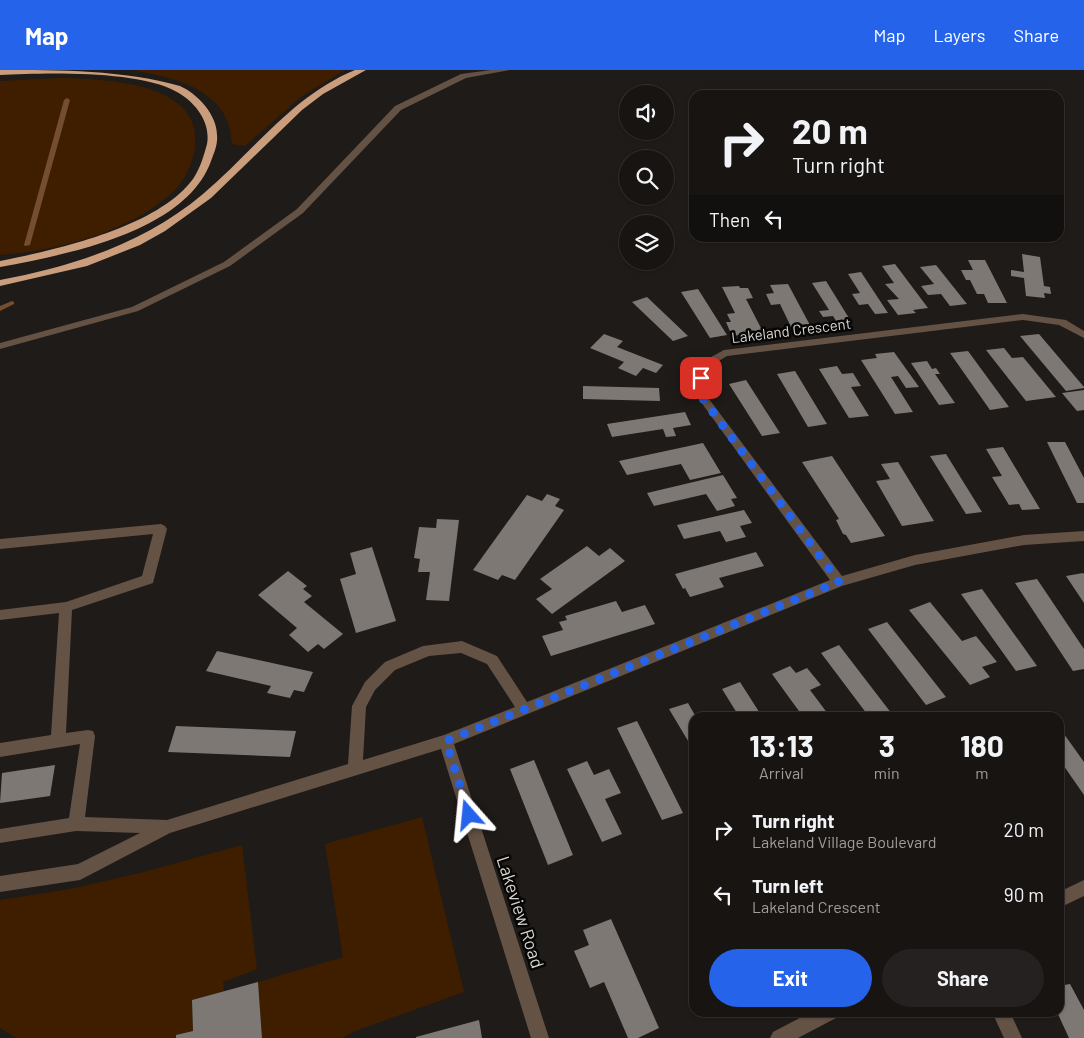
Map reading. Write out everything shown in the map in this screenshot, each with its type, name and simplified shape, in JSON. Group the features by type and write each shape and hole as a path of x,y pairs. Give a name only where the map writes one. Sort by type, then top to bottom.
{"highway":[{"path":"0,283 25,279 90,261 136,242 174,222 207,196 303,104 338,82 362,70"},
{"path":"0,72 86,71 153,79 178,88 205,110 212,127 213,142 206,162 195,182 171,204 147,218 108,236 57,253 0,264"}],"street":[{"path":"0,346 135,309 227,264 300,211 398,108 464,76 506,70"},
{"name":"Lakeland Crescent","path":"839,582 698,392 704,365 724,353 1023,317 1062,322 1084,335"},
{"path":"0,544 161,528 148,579 66,607 0,615"},
{"path":"0,884 80,872 167,826 446,741 839,582 924,558 1024,540 1084,536"},
{"path":"58,740 66,607"},
{"path":"355,769 359,706 370,686 390,666 428,650 462,647 492,660 524,710"},
{"path":"0,750 88,736 76,824"},
{"name":"Lakeview Road","path":"446,741 540,1038"},
{"path":"0,836 76,824 167,826"},
{"path":"1064,898 1084,888"},
{"path":"779,1038 820,1017"},
{"path":"1003,1017 1013,1038"}],"shaded area":[{"path":"131,70 345,70 302,96 245,146 232,144 231,132 223,112 202,92 174,80"},
{"path":"61,78 125,83 148,88 168,97 184,109 193,125 195,147 191,164 186,176 175,190 138,217 116,228 45,249 0,255 0,81"},
{"path":"422,817 464,992 355,1031 342,1038 262,1038 258,982 343,957 325,844"},
{"path":"242,845 257,969 223,982 224,991 192,1000 193,1031 176,1035 176,1038 16,1038 0,1028 0,900 70,889 140,873"}],"building":[{"path":"1022,254 1040,257 1044,286 1050,287 1051,294 1044,293 1045,298 1026,296 1024,278 1011,276 1011,270 1024,272"},
{"path":"968,260 985,260 1007,303 988,303 984,294 977,294 970,280 966,280 961,270 973,270"},
{"path":"895,264 928,308 913,310 916,313 898,315 887,300 899,299 885,284 894,283 882,266"},
{"path":"936,265 967,304 950,306 941,294 928,295 921,286 934,284 920,267"},
{"path":"861,272 888,313 875,314 868,304 859,305 852,294 860,293 848,274"},
{"path":"826,281 852,323 838,324 833,316 823,317 819,311 829,310 812,283"},
{"path":"788,284 811,327 792,329 780,304 771,305 766,294 774,293 770,285"},
{"path":"739,286 740,288 748,288 753,298 746,299 763,332 732,336 726,322 731,322 727,314 735,313 722,287"},
{"path":"698,289 727,335 710,338 681,292"},
{"path":"647,297 688,336 673,341 632,302"},
{"path":"604,334 623,341 617,347 663,365 656,373 643,368 636,376 618,368 624,362 590,348"},
{"path":"1039,334 1084,388 1066,391 1020,336"},
{"path":"1004,348 1012,358 1023,357 1056,397 1026,401 986,350"},
{"path":"968,351 1009,407 990,410 950,353"},
{"path":"894,352 919,387 906,388 898,376 891,377 913,412 895,414 861,360 877,358 875,354"},
{"path":"927,361 932,369 936,368 940,374 935,374 955,403 939,405 911,363"},
{"path":"837,366 842,374 853,373 861,386 851,387 869,416 849,418 819,369"},
{"path":"795,371 827,424 808,427 777,374"},
{"path":"746,380 780,433 762,436 729,384"},
{"path":"583,386 659,388 660,401 583,399"},
{"path":"1084,390 1084,410 1077,411 1062,393"},
{"path":"685,412 691,425 673,428 676,436 666,437 663,429 612,437 607,424"},
{"path":"1047,442 1065,442 1084,478 1084,503 1077,503"},
{"path":"703,443 721,473 690,480 681,464 627,475 619,461"},
{"path":"1003,447 1040,509 1022,510 1019,504 1009,505 992,477 1002,476 986,449"},
{"path":"946,454 982,512 966,514 930,456"},
{"path":"832,456 885,536 851,543 846,535 843,534 836,520 839,519 802,462"},
{"path":"898,462 934,521 902,526 876,481 890,479 881,464"},
{"path":"723,475 737,498 731,499 735,506 717,511 706,494 654,506 647,493"},
{"path":"547,494 560,499 555,506 564,510 515,580 502,575 498,580 473,570 527,495 542,501"},
{"path":"744,510 752,523 740,526 746,537 726,542 720,531 684,539 677,525"},
{"path":"437,519 459,520 449,601 426,600 430,572 418,572 420,559 414,558 419,527 436,528"},
{"path":"587,546 599,556 610,548 625,561 552,614 536,599 552,589 540,579"},
{"path":"372,547 396,621 356,633 340,579 356,574 350,553"},
{"path":"756,552 764,566 719,578 724,587 690,597 675,574"},
{"path":"288,571 307,586 303,589 312,596 304,602 343,634 324,649 318,644 308,652 289,635 297,628 258,595"},
{"path":"1084,574 1084,603 1066,576"},
{"path":"1037,579 1084,649 1084,669 1073,671 1015,583"},
{"path":"982,589 1037,666 1016,671 961,594"},
{"path":"616,601 622,612 645,605 655,624 551,656 542,636 563,630 559,622 567,620 565,616"},
{"path":"930,602 962,641 976,636 997,662 982,667 990,677 970,685 909,610"},
{"path":"887,622 946,697 926,705 868,629"},
{"path":"839,645 890,712 865,712 821,653"},
{"path":"217,651 313,672 304,692 294,690 290,698 267,693 271,686 206,671"},
{"path":"790,666 796,673 807,668 821,685 810,690 826,712 800,712 772,674"},
{"path":"740,682 759,712 736,712 722,689"},
{"path":"688,703 693,712 689,712 689,743 669,709"},
{"path":"637,721 683,813 662,820 617,728"},
{"path":"176,726 296,731 290,757 168,752"},
{"path":"1064,734 1084,762 1084,795 1064,766"},
{"path":"534,760 573,855 548,865 510,769"},
{"path":"587,761 594,775 609,769 621,793 605,799 622,834 602,842 567,769"},
{"path":"55,765 50,796 0,803 2,773"},
{"path":"611,919 659,1028 638,1038 628,1038 604,982 590,988 574,951 589,945 583,930"},
{"path":"258,982 262,1038 176,1038 176,1035 193,1031 192,1000"},
{"path":"1070,984 1084,1010 1084,1038 1069,1038 1059,1017 1064,1017 1064,985"},
{"path":"479,1020 482,1038 416,1038 416,1037"}],"waterway":[{"path":"27,245 67,100"},
{"path":"0,309 12,303"}],"route":[{"path":"469,815 446,741 839,582 698,392 701,378"}]}
